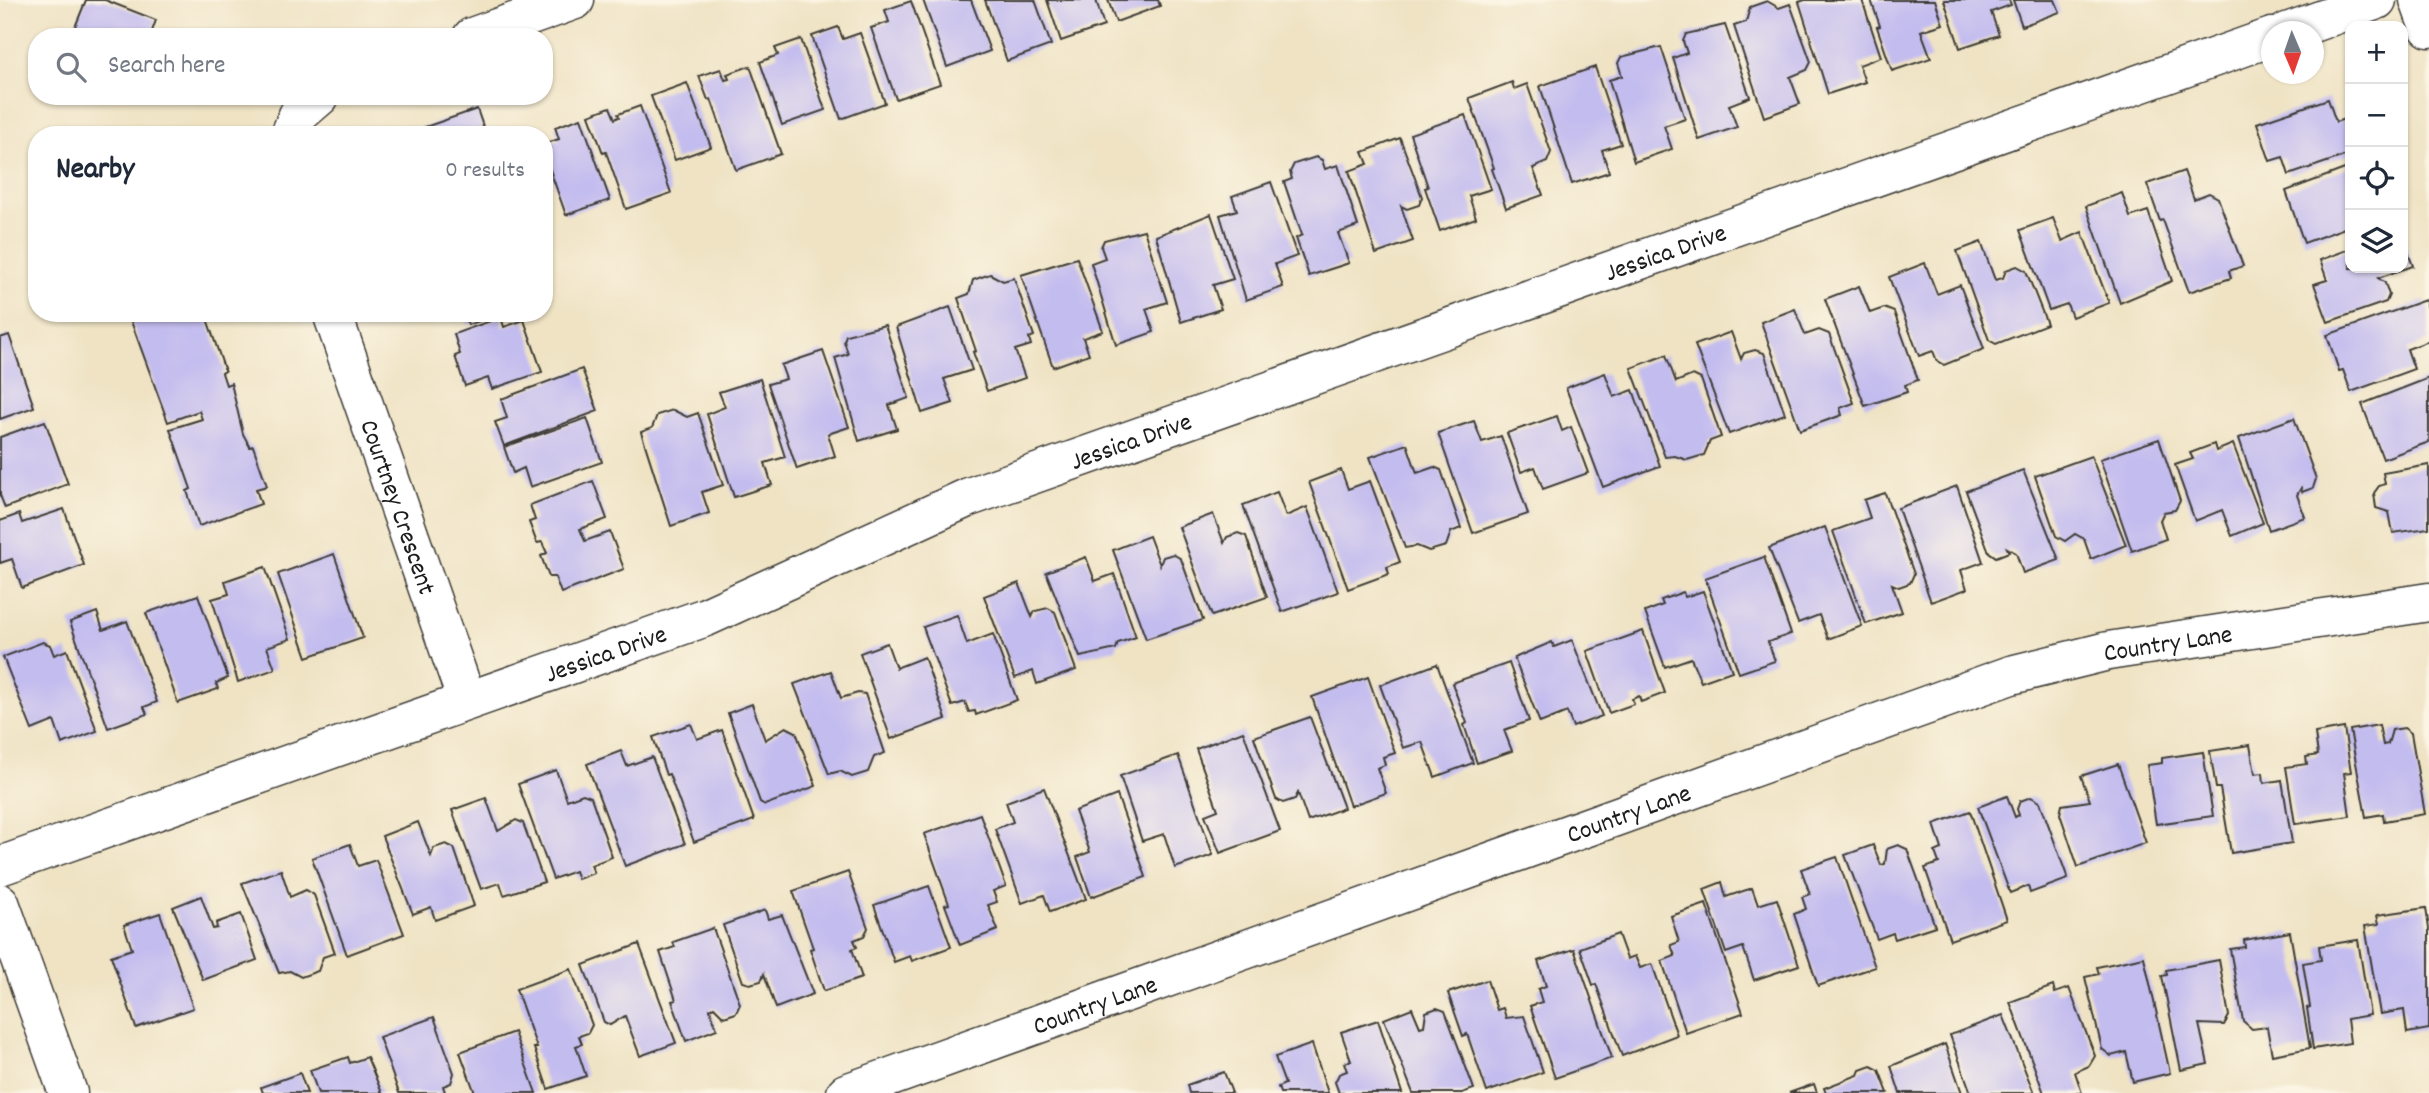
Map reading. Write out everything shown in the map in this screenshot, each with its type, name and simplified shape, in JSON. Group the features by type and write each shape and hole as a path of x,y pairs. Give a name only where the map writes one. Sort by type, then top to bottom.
{"street":[{"path":"497,28 575,0"},
{"path":"2318,21 2377,0"},
{"path":"2419,0 2429,28"},
{"name":"Jessica Drive","path":"0,866 706,617 969,497 2261,41"},
{"path":"294,126 298,115 310,105"},
{"name":"Courtney Crescent","path":"335,322 467,701"},
{"name":"Country Lane","path":"846,1093 2011,675 2108,651 2429,602"},
{"path":"0,903 68,1093"}],"building":[{"path":"86,0 105,0 156,20 153,28 75,28"},
{"path":"923,0 971,0 990,51 947,67"},
{"path":"985,0 1035,0 1051,45 1007,61"},
{"path":"1047,0 1096,0 1104,26 1061,41"},
{"path":"1108,0 1158,0 1160,6 1116,22"},
{"path":"1862,0 1881,57 1859,65 1865,82 1828,94 1799,2"},
{"path":"1871,0 1935,0 1943,24 1921,31 1931,58 1892,71"},
{"path":"1944,0 2009,0 2011,5 1991,12 1999,35 1960,48"},
{"path":"2013,0 2055,0 2060,12 2022,26"},
{"path":"911,1 940,84 896,99 871,28 889,22 885,10"},
{"path":"1767,1 1779,8 1790,4 1811,62 1807,70 1790,77 1800,104 1764,117 1734,26 1746,22 1750,7"},
{"path":"1725,25 1750,97 1729,105 1737,127 1699,140 1673,58 1687,53 1683,41 1686,34"},
{"path":"838,27 843,39 860,33 885,103 841,119 812,36"},
{"path":"801,39 825,110 782,125 760,62 778,55 775,48"},
{"path":"1661,47 1685,119 1664,126 1672,149 1634,162 1609,80 1622,76 1618,63 1621,57"},
{"path":"750,66 781,154 736,170 711,99 708,100 699,76 721,69 725,80 729,79 727,74"},
{"path":"1595,67 1621,144 1602,150 1609,172 1572,184 1540,86"},
{"path":"1512,82 1514,89 1527,84 1551,152 1547,162 1533,168 1543,195 1506,208 1469,98"},
{"path":"687,83 711,147 675,160 651,96"},
{"path":"2328,99 2336,122 2345,119 2345,156 2289,175 2283,157 2270,161 2257,123"},
{"path":"640,106 671,193 626,209 606,152 603,153 589,115 610,107 615,119 619,117 618,114"},
{"path":"477,109 483,126 428,126"},
{"path":"1465,115 1491,189 1469,196 1476,218 1440,231 1410,134"},
{"path":"581,118 610,200 566,215 553,178 553,141 559,139 555,127"},
{"path":"1400,138 1422,197 1419,205 1407,209 1401,206 1413,241 1376,254 1349,171 1368,164 1363,152"},
{"path":"1316,157 1322,160 1325,169 1338,165 1358,226 1338,233 1349,263 1309,276 1296,238 1302,235 1284,182 1292,179 1290,172 1294,164"},
{"path":"2345,169 2345,228 2304,243 2286,191"},
{"path":"2184,171 2194,199 2209,193 2218,198 2243,266 2229,271 2231,278 2189,292 2147,184"},
{"path":"1271,182 1297,256 1275,264 1283,287 1246,300 1220,215 1237,210 1232,196"},
{"path":"2122,193 2130,217 2148,211 2172,281 2120,303 2086,206"},
{"path":"1211,214 1233,279 1213,285 1221,309 1181,322 1156,236"},
{"path":"2053,218 2062,241 2082,232 2109,303 2072,317 2067,304 2049,310 2020,230"},
{"path":"1144,230 1167,302 1146,309 1154,332 1116,345 1091,263 1105,258 1101,247 1104,240"},
{"path":"1981,242 1995,280 2003,278 2006,270 2017,266 2026,271 2047,324 1996,344 1989,340 1957,251"},
{"path":"2345,251 2345,273 2393,273 2378,278 2385,283 2389,295 2386,302 2328,322 2314,284 2327,280 2320,260"},
{"path":"2408,252 2413,266 2408,268"},
{"path":"1077,258 1103,331 1083,338 1089,354 1053,367 1021,275"},
{"path":"1925,263 1937,294 1960,285 1984,349 1944,365 1937,361 1933,351 1919,356 1889,277"},
{"path":"990,274 1003,281 1014,278 1034,336 1029,338 1031,345 1015,350 1025,378 987,391 958,298 969,294 973,280"},
{"path":"1859,286 1870,313 1884,308 1894,312 1918,380 1905,385 1907,392 1865,406 1825,299"},
{"path":"2425,300 2429,311 2429,341 2407,349 2414,369 2351,392 2343,370 2339,371 2327,335"},
{"path":"950,307 972,370 944,379 953,403 922,413 896,327"},
{"path":"1795,309 1805,335 1819,330 1829,334 1854,403 1840,408 1842,415 1800,430 1761,322"},
{"path":"131,322 208,322 225,371 222,373 226,385 231,383 243,434 250,447 253,446 267,486 256,489 261,504 199,526 187,491 191,489 170,429 202,419 199,411 168,422"},
{"path":"487,322 502,322 504,327 525,322 542,372 492,389 488,378 465,386 455,356 460,354 454,334"},
{"path":"885,325 909,398 889,405 897,429 859,441 835,358 848,354 844,341 846,335"},
{"path":"1731,332 1741,359 1744,353 1755,350 1764,353 1785,414 1729,434 1695,345"},
{"path":"9,335 34,407 0,419 0,338"},
{"path":"823,351 849,427 828,434 835,456 797,469 768,384 786,379 781,365"},
{"path":"1666,355 1676,382 1693,375 1701,379 1721,437 1710,441 1704,455 1687,460 1675,456 1665,457 1631,368"},
{"path":"582,369 598,411 504,446 495,422 507,418 501,399"},
{"path":"1605,373 1614,397 1633,390 1660,466 1603,487 1566,388"},
{"path":"2429,378 2429,442 2383,459 2362,404"},
{"path":"760,379 785,457 765,463 772,485 734,497 707,414 725,407 719,392"},
{"path":"673,410 687,417 698,413 723,485 702,492 709,513 671,526 641,432 652,428 657,415"},
{"path":"1557,416 1562,431 1571,427 1588,473 1543,489 1535,467 1521,472 1507,433"},
{"path":"587,418 602,462 530,487 524,468 513,473 504,447"},
{"path":"2294,418 2316,479 2313,488 2302,492 2301,488 2297,495 2305,517 2269,530 2239,438"},
{"path":"45,421 68,484 5,508 0,495 0,437"},
{"path":"1474,421 1482,442 1501,436 1528,514 1473,533 1438,433"},
{"path":"2159,439 2180,501 2175,510 2164,512 2160,520 2166,539 2132,551 2100,459"},
{"path":"1407,444 1417,473 1434,467 1441,470 1461,528 1451,532 1446,546 1429,551 1417,546 1405,548 1370,457"},
{"path":"2214,444 2216,451 2233,444 2263,523 2232,536 2222,510 2195,521 2175,465 2193,459 2190,453"},
{"path":"2091,456 2126,545 2091,559 2084,539 2075,534 2065,541 2056,536 2035,476"},
{"path":"2429,465 2429,528 2393,533 2389,512 2376,508 2374,493 2379,486 2385,484 2383,473"},
{"path":"1341,470 1348,489 1370,481 1400,562 1387,567 1389,574 1348,589 1309,482"},
{"path":"2023,470 2059,560 2023,573 2016,553 2007,548 2009,552 1996,557 1989,552 1966,491"},
{"path":"593,481 607,519 580,529 585,541 610,532 624,569 561,593 555,577 549,577 541,556 547,553 542,542 537,543 529,522 535,520 530,505"},
{"path":"1957,486 1983,562 1961,570 1967,589 1931,602 1898,508"},
{"path":"1277,492 1286,516 1307,507 1338,592 1282,612 1243,505"},
{"path":"1885,493 1914,574 1910,583 1899,587 1892,584 1902,612 1866,624 1833,531 1870,518 1864,500"},
{"path":"64,509 84,565 22,588 12,559 0,563 0,521 19,514 22,523"},
{"path":"1213,514 1224,543 1227,537 1238,533 1246,536 1267,597 1212,616 1179,527"},
{"path":"1825,527 1862,626 1828,639 1819,615 1798,623 1769,548"},
{"path":"1149,536 1160,565 1163,557 1173,554 1181,559 1203,620 1146,639 1113,550"},
{"path":"334,554 363,638 307,657 278,574"},
{"path":"1086,557 1095,581 1114,574 1136,637 1118,643 1116,649 1080,657 1046,572"},
{"path":"1764,557 1791,634 1768,642 1775,661 1739,673 1705,578"},
{"path":"265,567 290,639 267,647 275,669 238,682 212,599 229,594 225,581"},
{"path":"1019,583 1032,617 1035,611 1048,608 1055,612 1076,670 1037,684 1033,671 1015,678 984,596"},
{"path":"1703,591 1732,671 1701,682 1691,658 1665,667 1645,612 1663,605 1661,600 1683,592 1685,597"},
{"path":"198,595 228,678 216,683 218,689 178,703 146,613"},
{"path":"97,612 103,630 127,621 157,702 144,707 147,714 108,728 70,622"},
{"path":"957,615 967,644 993,634 1017,700 976,715 975,711 969,712 965,702 952,706 923,627"},
{"path":"1643,631 1665,693 1641,702 1639,696 1632,699 1634,704 1609,713 1587,651"},
{"path":"1572,640 1602,716 1573,727 1567,712 1540,723 1514,658 1552,642 1554,647"},
{"path":"43,642 50,645 54,655 67,650 97,731 62,744 54,721 32,730 3,657"},
{"path":"887,643 896,668 924,657 946,719 891,739 860,653"},
{"path":"1509,663 1529,721 1504,730 1512,751 1477,763 1464,725 1467,723 1452,683"},
{"path":"1437,664 1473,763 1435,777 1422,742 1403,748 1380,685"},
{"path":"831,671 841,698 858,693 865,694 885,753 874,757 868,772 852,777 840,771 829,774 794,684"},
{"path":"1368,677 1395,753 1383,757 1385,765 1377,768 1386,793 1350,806 1312,697"},
{"path":"752,704 765,740 786,727 796,732 816,786 765,805 760,802 728,713"},
{"path":"1310,717 1344,808 1308,821 1298,793 1295,799 1283,803 1276,799 1254,737"},
{"path":"691,724 697,739 722,730 754,820 694,842 653,737"},
{"path":"2379,725 2383,745 2388,744 2392,730 2404,728 2411,733 2425,814 2384,821 2383,814 2366,817 2350,730"},
{"path":"2344,728 2351,772 2344,773 2350,816 2295,824 2286,767 2307,764 2306,757 2318,755 2315,733"},
{"path":"1243,731 1280,831 1220,853 1205,815 1218,810 1196,749"},
{"path":"2250,745 2255,774 2263,773 2264,783 2282,780 2292,843 2231,853 2220,788 2216,788 2210,751"},
{"path":"621,751 627,766 652,757 685,844 625,866 587,764"},
{"path":"2203,752 2213,816 2156,824 2147,765 2162,763 2162,758"},
{"path":"1178,755 1213,855 1175,868 1164,834 1142,841 1120,776"},
{"path":"2118,764 2146,843 2078,867 2060,814 2062,805 2090,801 2081,776"},
{"path":"556,770 567,800 583,794 591,797 612,857 591,865 594,873 578,879 575,871 553,879 518,784"},
{"path":"1044,788 1086,899 1050,912 1044,895 1022,903 995,829 1013,822 1006,802"},
{"path":"1117,795 1146,877 1091,897 1077,857 1090,852 1075,811"},
{"path":"2007,796 2015,817 2019,815 2017,809 2020,801 2031,797 2040,802 2068,879 2030,893 2028,886 2010,893 1978,807"},
{"path":"486,798 498,831 516,820 523,823 544,882 504,895 500,883 481,889 452,810"},
{"path":"1970,811 2007,920 1950,940 1925,868 1939,863 1935,852 1942,849 1934,824"},
{"path":"980,814 1006,886 993,891 997,902 988,905 998,930 960,945 945,905 949,904 924,834"},
{"path":"418,822 431,856 434,848 446,844 454,848 474,906 435,920 431,907 413,914 382,836"},
{"path":"350,844 358,866 376,860 404,934 347,955 312,858"},
{"path":"1873,845 1881,865 1885,864 1887,849 1898,845 1907,849 1935,926 1895,939 1893,933 1877,939 1845,855"},
{"path":"1837,857 1875,967 1818,986 1794,914 1806,909 1802,897 1810,894 1801,869"},
{"path":"281,870 290,897 306,890 314,895 335,953 323,957 318,971 301,977 290,971 279,973 242,883"},
{"path":"848,872 868,928 864,936 854,940 857,947 852,949 862,978 824,991 810,949 813,948 793,891"},
{"path":"1722,882 1726,897 1752,888 1758,905 1777,899 1799,965 1754,980 1743,947 1726,953 1704,889"},
{"path":"929,886 951,947 912,961 910,956 894,962 874,905"},
{"path":"201,896 213,929 217,928 216,923 241,914 257,960 203,980 173,907"},
{"path":"1706,904 1743,1013 1686,1033 1662,961 1675,956 1671,945 1679,942 1671,916"},
{"path":"2426,908 2429,929 2429,1029 2407,1033 2404,1010 2380,1014 2365,926 2379,924 2377,915"},
{"path":"765,910 768,919 782,915 813,994 776,1008 764,974 761,981 750,984 743,982 723,925"},
{"path":"160,913 193,1008 136,1028 111,956 132,949 124,925"},
{"path":"713,928 740,1004 736,1013 724,1017 714,1007 710,1009 717,1029 686,1041 672,1001 676,1000 660,952 675,947 673,942"},
{"path":"2290,932 2310,1048 2272,1055 2267,1027 2252,1029 2243,1021 2230,949 2245,947 2244,940"},
{"path":"1618,934 1627,959 1635,956 1640,968 1652,964 1677,1035 1622,1056 1580,948"},
{"path":"2358,940 2370,1015 2347,1019 2350,1043 2313,1049 2303,963 2321,960 2319,946"},
{"path":"639,944 676,1043 640,1056 625,1016 610,1025 604,1022 583,965"},
{"path":"1574,949 1612,1058 1555,1078 1530,1006 1542,1002 1538,989 1546,986 1538,961"},
{"path":"2144,957 2170,1073 2133,1082 2126,1052 2111,1056 2102,1049 2085,977 2099,974 2097,967"},
{"path":"2219,960 2229,1016 2224,1025 2199,1024 2208,1064 2181,1070 2162,976 2167,975 2166,970"},
{"path":"571,969 592,1025 588,1033 579,1036 582,1044 576,1046 586,1076 548,1089 516,989"},
{"path":"1487,980 1497,1010 1503,1008 1506,1018 1524,1016 1543,1072 1487,1092 1467,1034 1463,1036 1448,993"},
{"path":"2053,986 2055,993 2069,988 2095,1056 2089,1066 2075,1072 2082,1093 2044,1093 2010,1002"},
{"path":"1412,1008 1420,1027 1424,1026 1426,1012 1437,1008 1445,1011 1474,1089 1462,1093 1413,1093 1384,1019"},
{"path":"2003,1015 2034,1093 1971,1093 1950,1035"},
{"path":"434,1017 454,1073 451,1083 443,1086 445,1092 440,1093 399,1093 379,1037"},
{"path":"1378,1020 1402,1093 1339,1093 1335,1082 1339,1074 1347,1071 1344,1063 1351,1061 1341,1032"},
{"path":"514,1032 536,1093 475,1093 460,1052"},
{"path":"1312,1044 1328,1093 1280,1093 1278,1087 1285,1084 1275,1057"},
{"path":"1945,1044 1962,1093 1900,1093 1891,1066"},
{"path":"348,1057 350,1063 367,1057 382,1093 318,1093 310,1070"},
{"path":"1871,1066 1879,1070 1888,1093 1826,1093 1824,1088 1858,1075 1860,1070"},
{"path":"1224,1072 1232,1093 1189,1093 1187,1085"},
{"path":"300,1073 307,1093 263,1093 261,1087"},
{"path":"1814,1084 1817,1093 1789,1093"}]}
